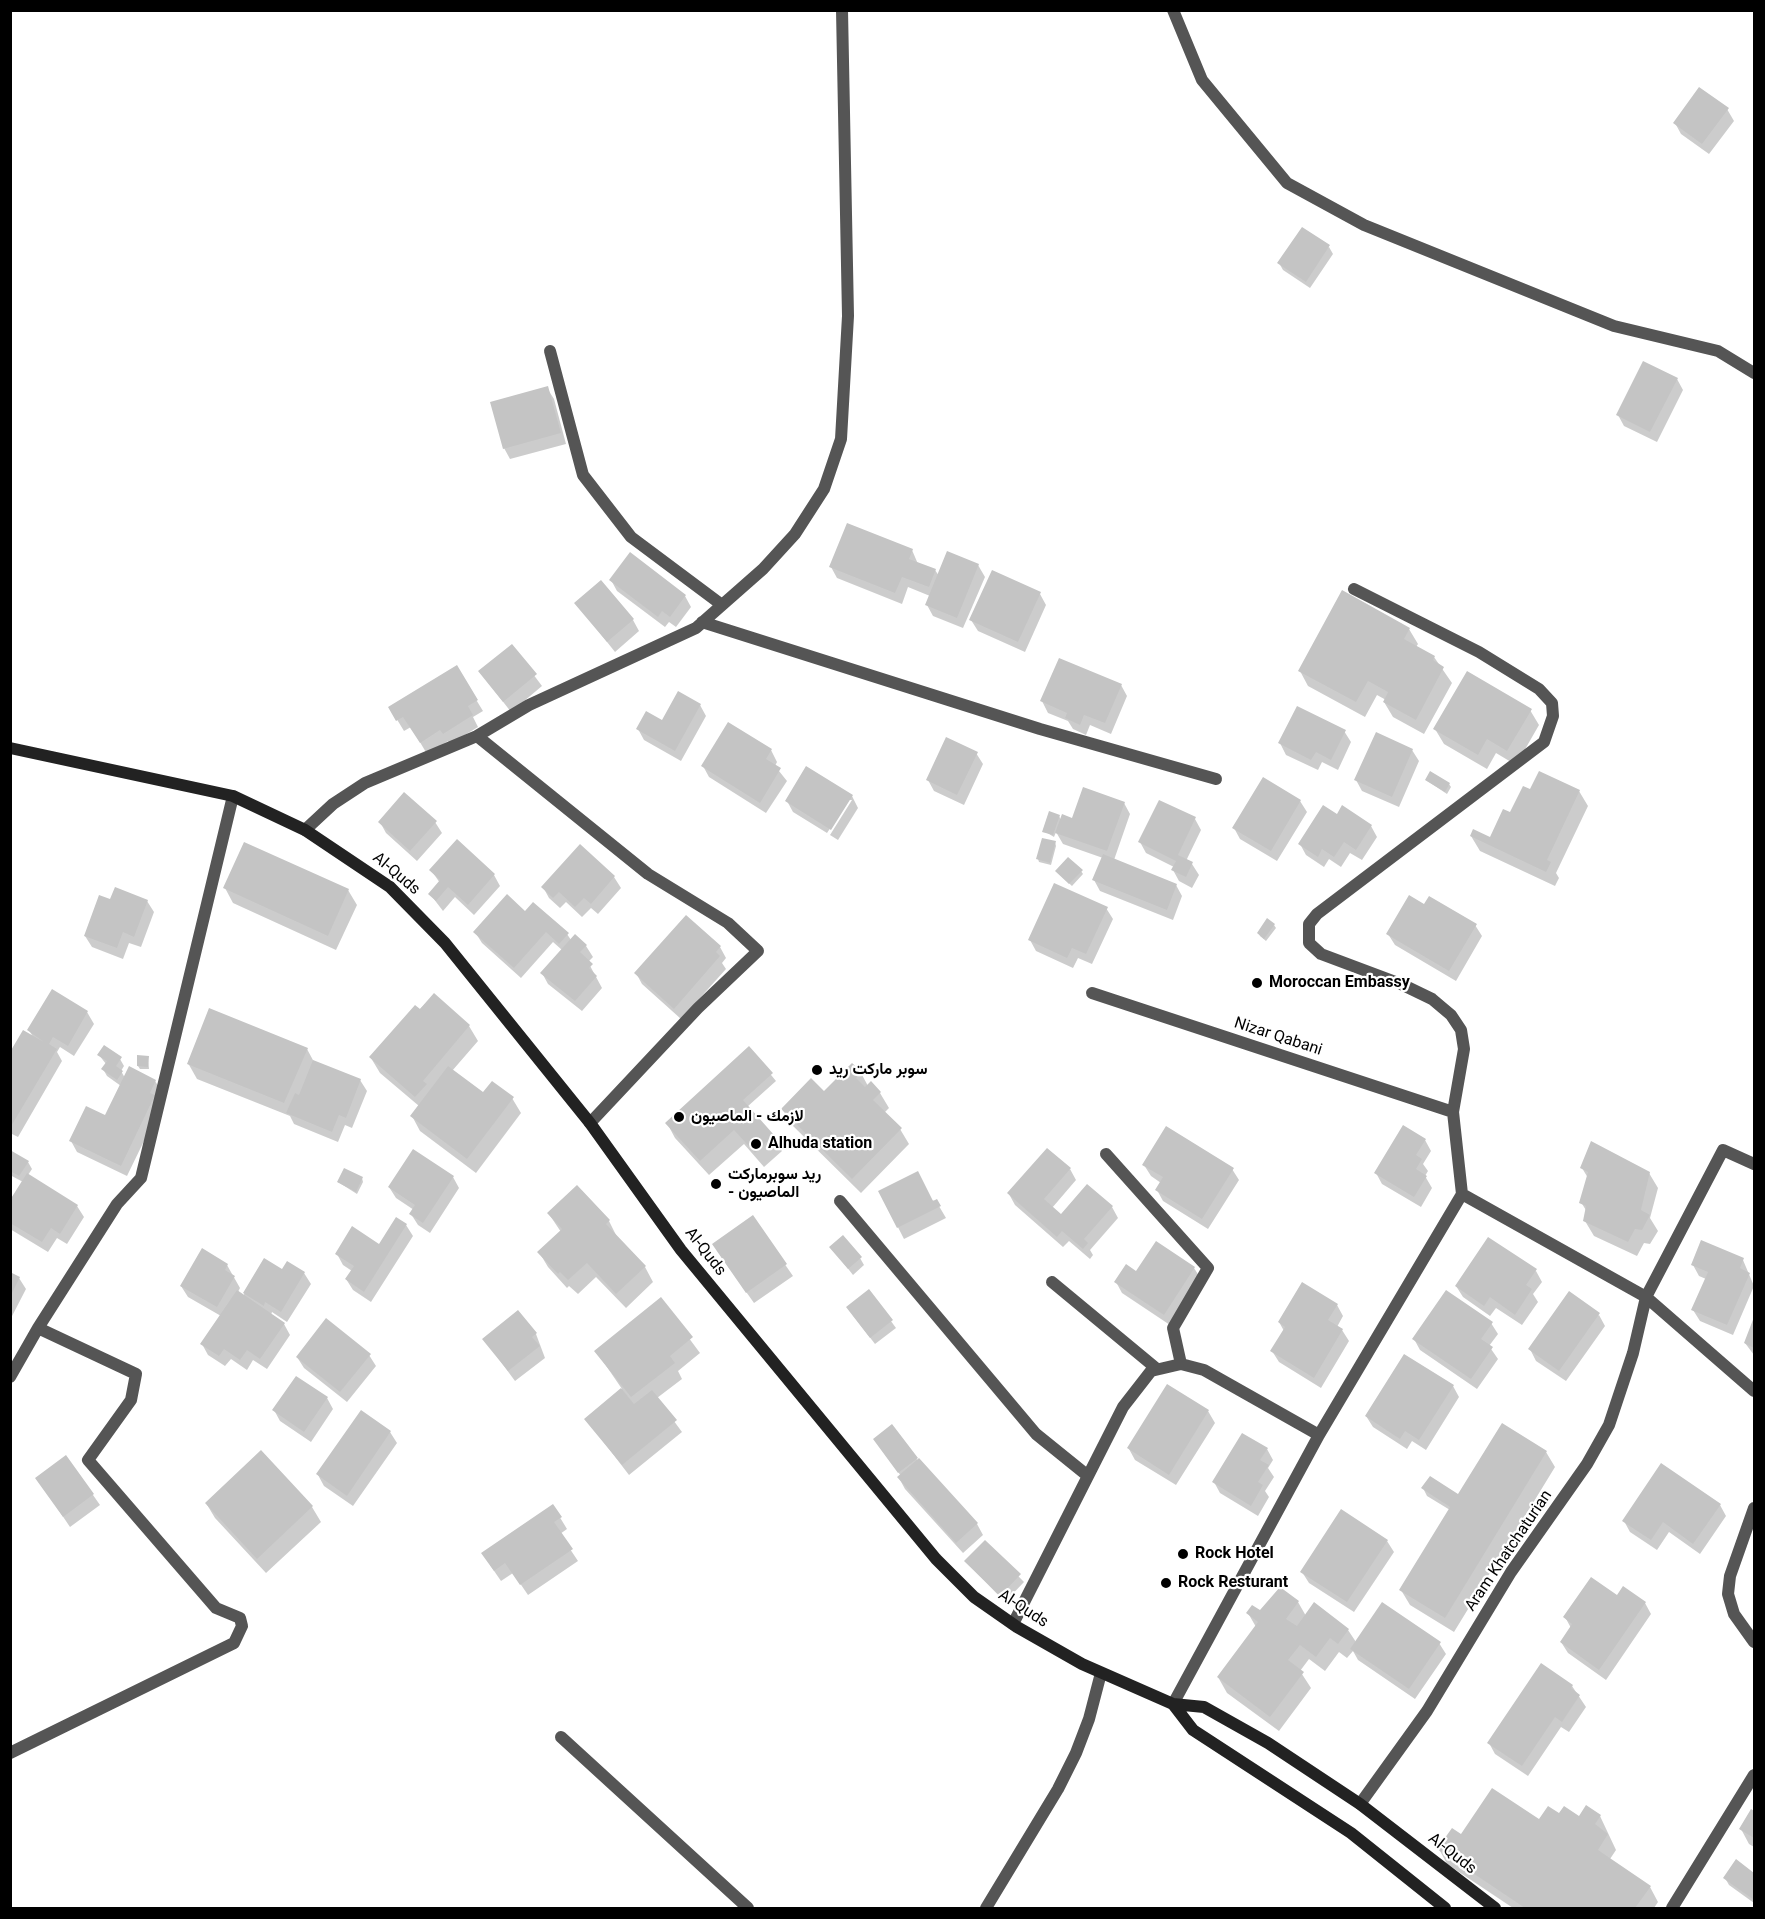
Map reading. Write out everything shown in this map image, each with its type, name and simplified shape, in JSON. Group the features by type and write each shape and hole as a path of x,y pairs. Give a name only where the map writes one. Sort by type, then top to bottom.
{"street":[{"path":"305,830 333,804 365,783 477,736 529,705 696,628 763,569 795,534 825,489 841,439 848,316 842,10"},
{"path":"1173,10 1202,80 1287,183 1364,225 1614,326 1718,351 1755,374"},
{"path":"550,351 583,475 631,537 722,605"},
{"path":"1173,1704 1319,1435 1462,1194 1453,1113 1464,1049 1461,1030 1451,1015 1432,999 1401,984 1313,949 1307,933 1309,924 1349,889 1544,742 1553,716 1552,703 1539,689 1479,652 1354,589"},
{"path":"702,622 1017,722 1216,779"},
{"path":"477,736 648,874 728,923 758,951 698,1008 590,1124"},
{"name":"Al-Quds","path":"10,748 233,796 305,830 390,887 445,943 590,1124 681,1250 936,1559 974,1597 1013,1624 1101,1673 1173,1704 1204,1707 1268,1743 1360,1804 1495,1908"},
{"path":"10,1377 38,1328 117,1204 141,1178 233,796"},
{"name":"Nizar Qabani","path":"1092,993 1453,1113"},
{"name":"Aram Khatchaturian","path":"1360,1804 1427,1711 1511,1572 1587,1464 1609,1425 1633,1353 1646,1297 1723,1149 1755,1164"},
{"path":"1106,1154 1208,1269 1173,1328 1181,1364"},
{"path":"1462,1194 1646,1297 1755,1391"},
{"path":"840,1201 1036,1434 1088,1476"},
{"path":"1052,1282 1157,1369"},
{"path":"10,1753 234,1643 242,1626 240,1618 216,1608 88,1460 130,1400 136,1374 38,1328"},
{"path":"1013,1624 1123,1407 1140,1381 1157,1369 1181,1364 1204,1370 1319,1435"},
{"path":"1755,1508 1730,1576 1728,1594 1734,1614 1755,1642"},
{"path":"986,1908 1058,1789 1089,1719 1101,1673"},
{"name":"Al-Quds","path":"1173,1704 1193,1730 1351,1833 1445,1908"},
{"path":"561,1737 748,1908"},
{"path":"1672,1908 1755,1775"}],"building":[{"path":"1699,87 1729,108 1702,144 1673,123"},
{"path":"1302,227 1330,245 1306,282 1277,263"},
{"path":"1643,361 1678,378 1650,432 1616,415"},
{"path":"548,386 561,433 503,449 490,402"},
{"path":"847,523 913,549 909,559 936,569 929,587 902,577 895,593 829,567"},
{"path":"947,551 979,564 957,618 925,605"},
{"path":"630,552 686,595 670,617 662,611 658,617 609,580"},
{"path":"992,570 1041,592 1018,642 969,620"},
{"path":"601,580 634,619 607,642 574,603"},
{"path":"1342,590 1410,628 1404,639 1435,656 1433,660 1444,667 1416,720 1383,702 1388,692 1368,681 1356,702 1298,671"},
{"path":"512,644 537,674 503,702 478,671"},
{"path":"1059,658 1122,684 1105,723 1084,715 1080,725 1065,718 1067,713 1040,701"},
{"path":"457,665 478,700 468,706 473,715 443,734 440,730 420,743 403,717 396,721 388,707"},
{"path":"1467,671 1532,709 1507,751 1487,739 1478,755 1433,729"},
{"path":"678,691 701,704 675,751 636,729 646,711 662,720"},
{"path":"1297,706 1346,730 1331,760 1316,752 1311,760 1278,743"},
{"path":"728,722 772,749 766,759 781,768 760,803 701,766"},
{"path":"1376,732 1413,749 1392,797 1354,780"},
{"path":"946,737 978,752 957,795 926,780"},
{"path":"806,766 853,795 831,830 785,801"},
{"path":"1430,771 1450,783 1445,792 1425,780"},
{"path":"1539,771 1580,790 1547,860 1551,862 1546,872 1470,836 1473,829 1490,837 1503,809 1510,812 1523,786 1530,789"},
{"path":"1263,777 1301,800 1271,851 1232,828"},
{"path":"1083,787 1125,802 1107,851 1055,833 1062,814 1072,818"},
{"path":"404,792 437,821 410,851 378,822"},
{"path":"1159,800 1196,817 1178,855 1193,862 1186,877 1171,870 1176,861 1138,842"},
{"path":"1323,805 1337,814 1342,805 1372,825 1356,850 1344,842 1334,857 1322,849 1318,857 1298,844"},
{"path":"1049,811 1060,815 1053,835 1042,832"},
{"path":"1042,838 1056,841 1050,863 1036,859"},
{"path":"457,839 495,874 468,905 448,887 436,901 428,894 440,880 429,870"},
{"path":"244,842 349,889 328,936 223,888"},
{"path":"580,844 615,876 591,904 584,898 575,907 559,892 553,898 541,887"},
{"path":"1103,854 1177,884 1167,910 1092,880"},
{"path":"1068,857 1083,870 1069,884 1055,871"},
{"path":"1054,883 1108,907 1086,954 1072,948 1067,958 1028,940"},
{"path":"115,887 148,900 134,937 123,932 117,948 84,936 99,895 110,899"},
{"path":"507,894 525,911 533,902 569,933 559,944 546,932 514,968 473,932"},
{"path":"1409,895 1424,904 1429,896 1477,924 1449,971 1386,934"},
{"path":"686,915 721,946 716,952 720,956 674,1009 634,973"},
{"path":"1267,918 1275,924 1264,939 1257,933"},
{"path":"575,934 587,945 580,952 593,964 589,968 597,976 575,1001 540,973"},
{"path":"52,989 88,1011 68,1046 53,1037 49,1044 57,1049 10,1128 10,1052 23,1030 44,1042 27,1030"},
{"path":"434,993 470,1025 423,1081 427,1084 415,1097 369,1057 415,1005 420,1009"},
{"path":"209,1008 308,1048 284,1103 187,1064"},
{"path":"104,1045 122,1057 116,1066 123,1071 117,1080 101,1069 107,1061 97,1055"},
{"path":"749,1046 773,1073 743,1100 774,1135 755,1153 734,1130 700,1161 665,1123"},
{"path":"137,1055 149,1056 148,1067 137,1066"},
{"path":"313,1060 361,1079 346,1118 339,1115 332,1132 286,1113 295,1093 299,1095"},
{"path":"852,1063 862,1072 856,1078 865,1087 871,1081 881,1092 873,1100 902,1128 852,1179 781,1109 811,1078 824,1091"},
{"path":"129,1066 156,1080 150,1093 155,1095 121,1166 69,1141 86,1106 105,1115"},
{"path":"448,1066 483,1092 492,1081 514,1097 467,1159 410,1116"},
{"path":"1403,1125 1426,1139 1416,1155 1422,1159 1416,1169 1427,1176 1414,1197 1374,1173"},
{"path":"1166,1126 1234,1168 1202,1219 1155,1190 1163,1177 1142,1165"},
{"path":"1591,1141 1650,1172 1641,1210 1650,1215 1642,1230 1635,1229 1628,1242 1583,1221 1586,1206 1579,1203 1588,1172 1580,1168"},
{"path":"1047,1148 1071,1168 1044,1199 1061,1214 1087,1184 1113,1206 1084,1239 1088,1243 1083,1249 1062,1231 1057,1237 1007,1193"},
{"path":"413,1149 454,1176 423,1223 409,1214 415,1205 388,1187"},
{"path":"10,1150 29,1161 19,1176 10,1171"},
{"path":"344,1168 363,1177 356,1192 337,1182"},
{"path":"918,1171 933,1201 937,1199 941,1206 897,1228 878,1191"},
{"path":"27,1173 78,1205 60,1234 51,1228 42,1242 10,1223 10,1200"},
{"path":"577,1185 610,1220 606,1224 646,1266 616,1294 587,1263 568,1280 560,1272 558,1274 537,1252 562,1229 547,1213"},
{"path":"753,1215 787,1264 746,1293 712,1244"},
{"path":"396,1217 407,1224 364,1292 345,1279 354,1266 335,1254 352,1226 379,1244"},
{"path":"843,1235 862,1257 848,1269 829,1247"},
{"path":"1488,1237 1537,1269 1526,1285 1532,1289 1515,1315 1490,1297 1484,1306 1455,1286"},
{"path":"1701,1240 1744,1258 1740,1268 1750,1273 1727,1325 1691,1310 1708,1272 1691,1265"},
{"path":"1156,1241 1195,1267 1164,1315 1114,1282 1126,1264 1136,1271"},
{"path":"202,1248 228,1264 225,1270 235,1276 217,1307 180,1286"},
{"path":"264,1258 282,1269 287,1261 305,1272 281,1312 265,1302 264,1306 243,1293"},
{"path":"10,1272 20,1277 10,1297"},
{"path":"1302,1282 1338,1304 1328,1320 1343,1329 1314,1378 1270,1351 1285,1327 1278,1322"},
{"path":"869,1289 893,1320 870,1338 846,1307"},
{"path":"237,1290 285,1323 260,1359 247,1350 240,1360 224,1349 219,1356 200,1344"},
{"path":"1446,1290 1493,1322 1481,1339 1493,1347 1471,1379 1412,1339"},
{"path":"1569,1291 1600,1313 1559,1371 1528,1349"},
{"path":"661,1297 693,1337 670,1356 675,1363 631,1397 594,1351"},
{"path":"518,1310 537,1333 532,1337 540,1346 508,1371 482,1339"},
{"path":"1754,1317 1754,1348 1744,1343"},
{"path":"326,1318 371,1354 340,1392 296,1357"},
{"path":"1404,1354 1454,1385 1419,1440 1405,1431 1400,1439 1365,1416"},
{"path":"296,1376 328,1397 304,1432 272,1410"},
{"path":"1167,1384 1209,1410 1169,1475 1127,1448"},
{"path":"621,1388 634,1404 652,1390 677,1420 622,1465 584,1419"},
{"path":"361,1410 391,1431 347,1496 316,1474"},
{"path":"1502,1423 1547,1451 1445,1618 1399,1590 1450,1507 1421,1488 1430,1476 1458,1494"},
{"path":"892,1424 918,1458 898,1473 873,1439"},
{"path":"1242,1433 1268,1448 1260,1460 1269,1465 1258,1482 1263,1485 1251,1506 1212,1482"},
{"path":"261,1450 313,1506 257,1559 205,1503"},
{"path":"66,1455 94,1494 63,1517 35,1478"},
{"path":"919,1458 978,1523 956,1543 897,1477"},
{"path":"1661,1463 1721,1504 1693,1544 1663,1522 1651,1540 1622,1521"},
{"path":"553,1504 562,1517 554,1522 573,1549 520,1585 505,1563 494,1571 481,1553"},
{"path":"1341,1509 1388,1540 1347,1602 1300,1572"},
{"path":"985,1540 1021,1574 1000,1596 964,1561"},
{"path":"1591,1577 1617,1595 1623,1586 1646,1602 1599,1670 1560,1642 1572,1624 1563,1617"},
{"path":"1280,1587 1299,1601 1286,1619 1297,1626 1314,1602 1349,1629 1338,1644 1330,1638 1316,1657 1300,1645 1288,1660 1304,1672 1270,1717 1217,1677 1258,1622 1246,1613 1252,1605 1260,1610"},
{"path":"1382,1602 1441,1642 1409,1689 1350,1649"},
{"path":"1541,1663 1573,1685 1571,1688 1580,1695 1562,1722 1555,1717 1522,1766 1487,1743"},
{"path":"1492,1788 1539,1819 1548,1806 1559,1813 1564,1806 1579,1816 1586,1805 1601,1815 1595,1824 1608,1834 1598,1850 1651,1886 1635,1908 1525,1908 1437,1849 1452,1828 1461,1834"},
{"path":"1751,1809 1754,1811 1754,1838 1739,1829"},
{"path":"1736,1859 1754,1873 1754,1900 1723,1878"}],"place":[{"name":"Moroccan Embassy","path":"1257,983"},
{"name":"سوبر ماركت ريد","path":"817,1070"},
{"name":"لازمك - الماصيون","path":"679,1117"},
{"name":"Alhuda station","path":"756,1144"},
{"name":"ريد سوبرماركت - الماصيون","path":"716,1184"},
{"name":"Rock Hotel","path":"1183,1554"},
{"name":"Rock Resturant","path":"1166,1583"}]}
